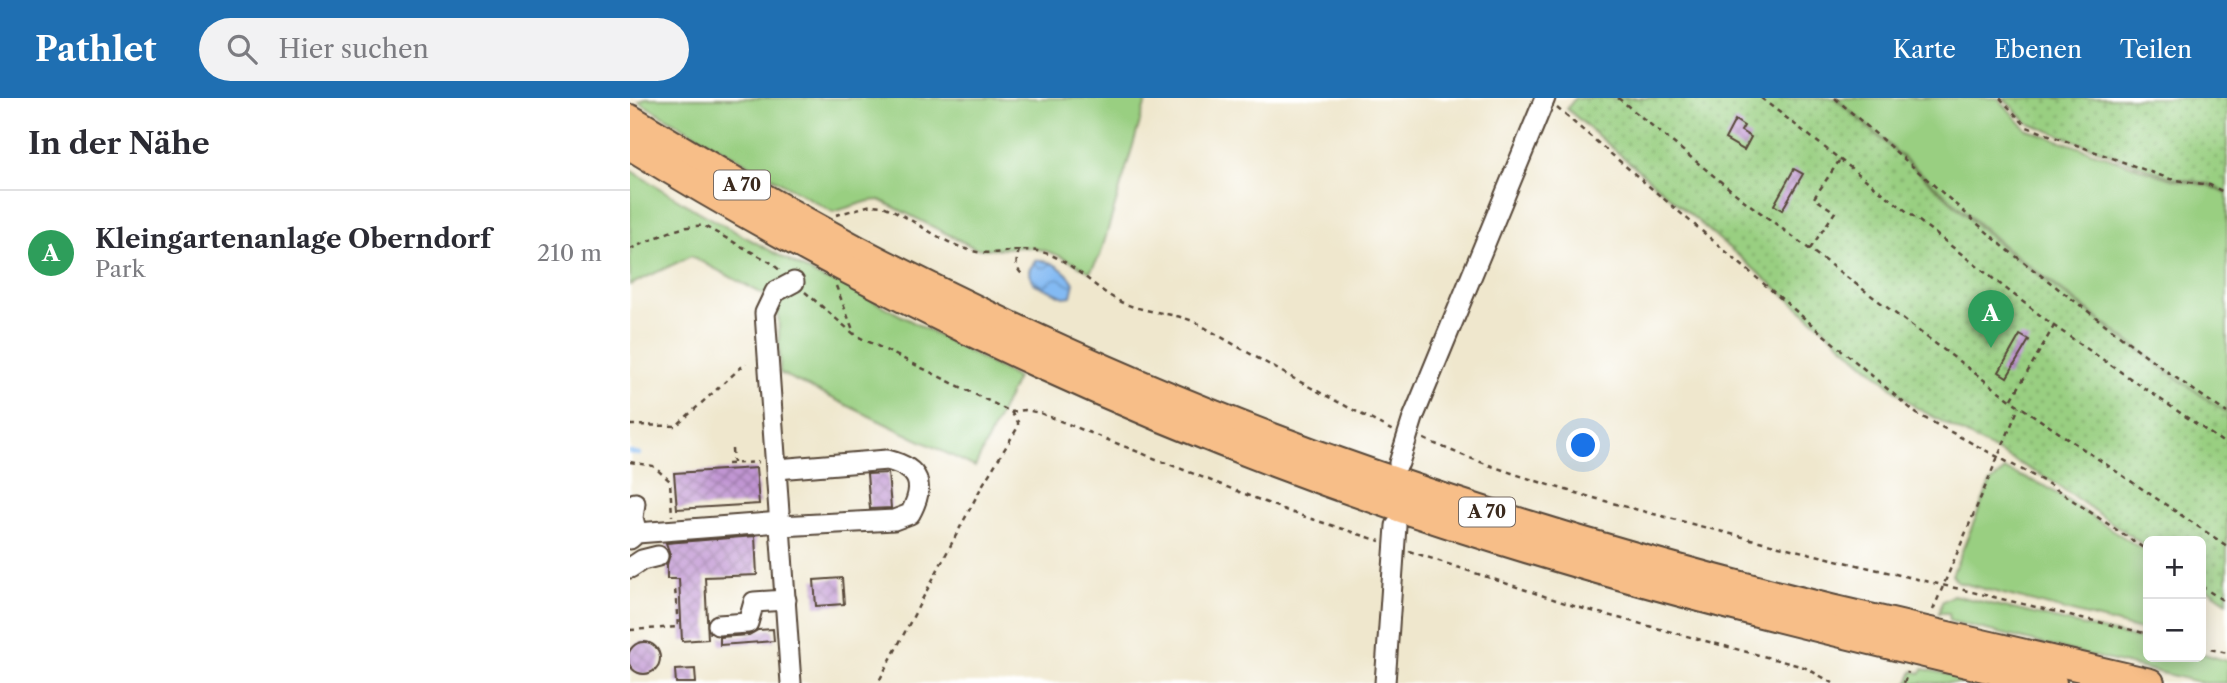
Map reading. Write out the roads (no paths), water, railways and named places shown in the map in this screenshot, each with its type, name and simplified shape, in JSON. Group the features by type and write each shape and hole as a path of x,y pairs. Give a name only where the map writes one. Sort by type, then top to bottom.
{"highway":[{"name":"A 70","path":"630,119 845,266 980,311 1099,366 1282,441 1395,482 1572,539 1757,590 2150,683"},
{"name":"A 70","path":"630,145 729,204 975,332 1142,408 1277,463 1465,529 1660,586 1825,629 2052,683"}],"street":[{"path":"1399,463 1407,435 1545,98"},
{"path":"791,683 765,313 775,292 794,282"},
{"path":"635,503 633,536 673,530 894,520 910,514 917,502 919,485 913,472 904,464 887,460 777,465"},
{"path":"1385,683 1396,526"},
{"path":"630,568 642,560 658,556"},
{"path":"718,625 748,623 754,602 786,600"}],"water":[{"path":"1036,260 1053,264 1067,274 1074,283 1071,296 1064,297 1033,283 1029,270"}],"waterway":[{"path":"630,452 639,454"}],"place":[{"name":"Kleingartenanlage Oberndorf","path":"1991,348"}]}
